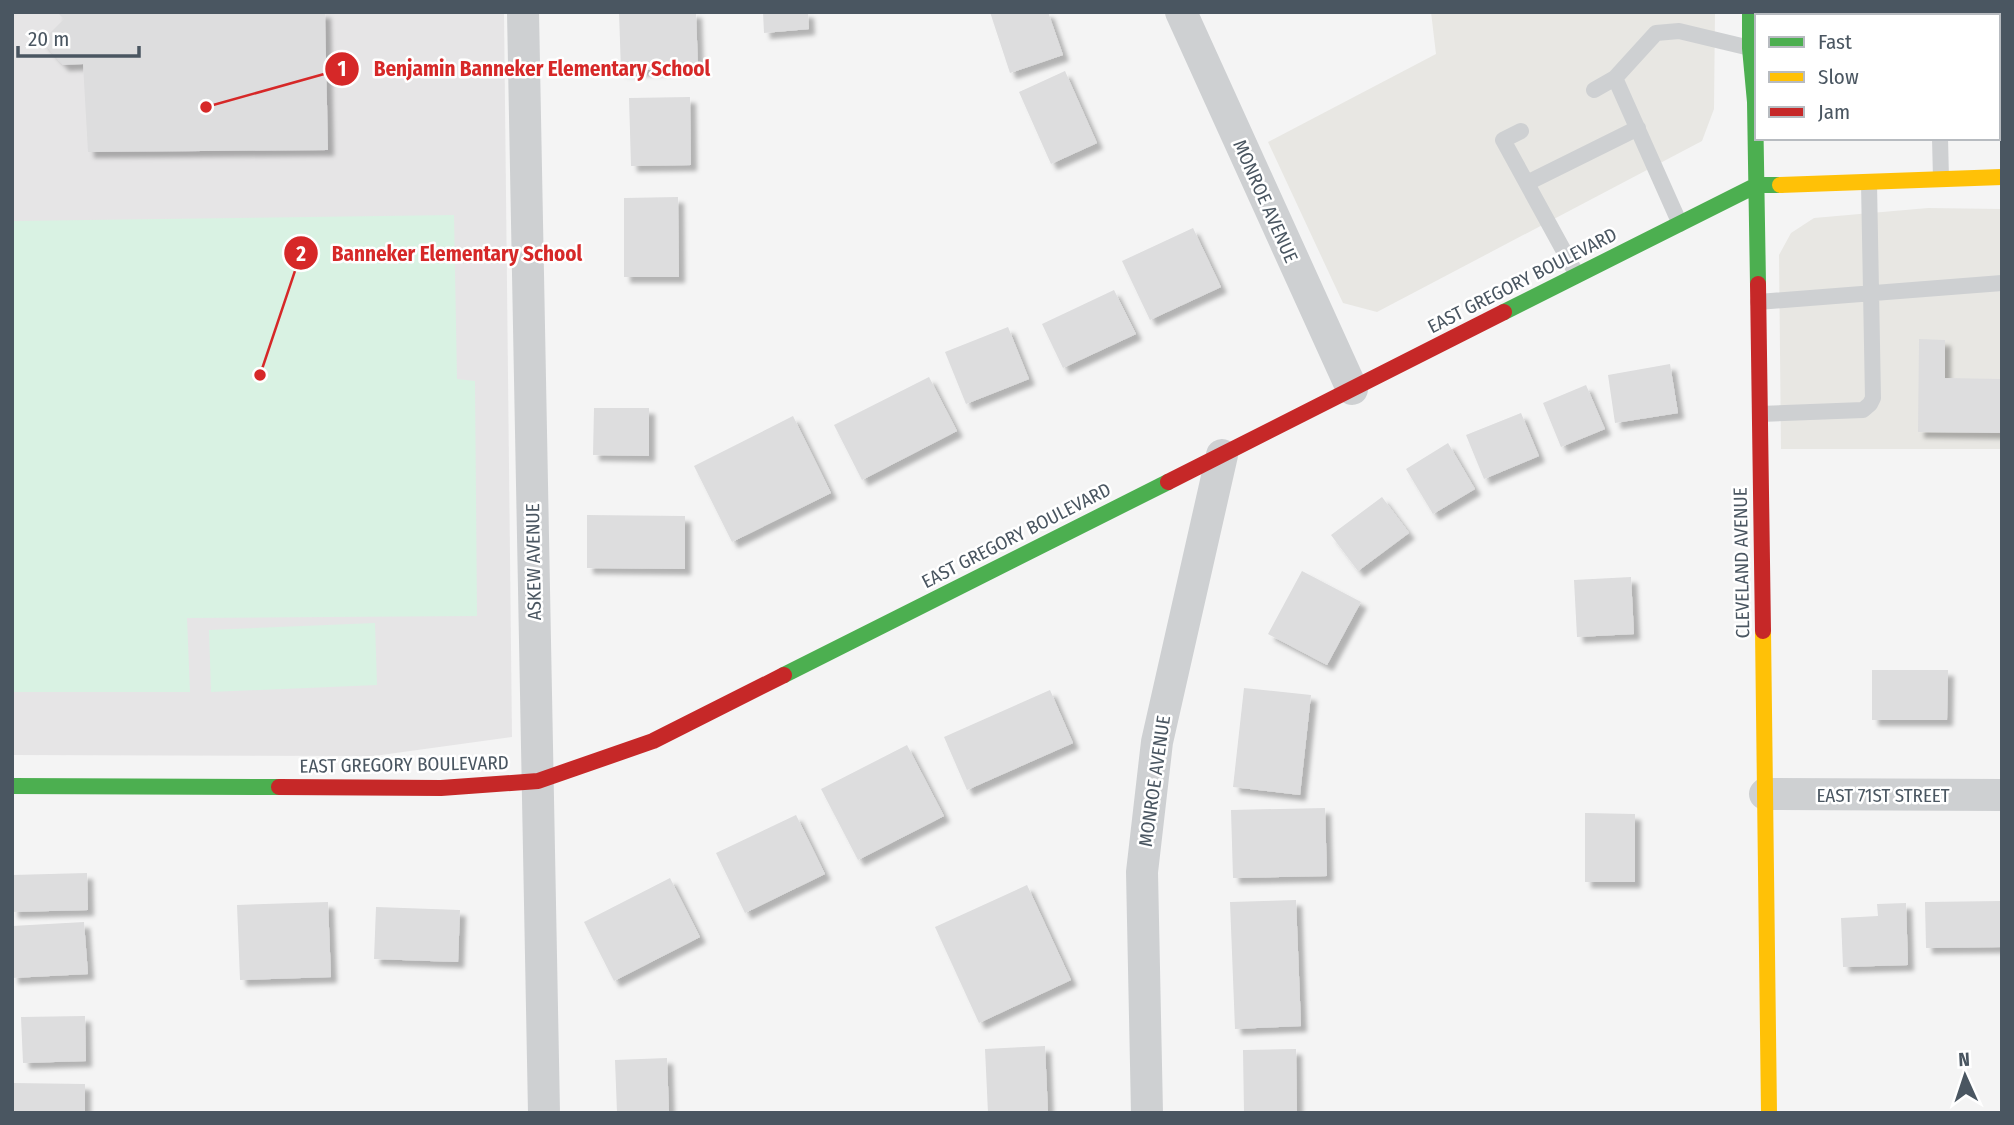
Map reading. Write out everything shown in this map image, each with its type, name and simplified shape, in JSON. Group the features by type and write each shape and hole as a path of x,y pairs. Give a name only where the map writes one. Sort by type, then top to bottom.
{"main road":[{"name":"CLEVELAND AVENUE","path":"1750,12 1755,102"},
{"name":"CLEVELAND AVENUE","path":"1756,140 1769,1113"},
{"name":"EAST GREGORY BOULEVARD","path":"12,786 441,788 538,781 653,741 1757,185 2002,177"}],"street":[{"name":"ASKEW AVENUE","path":"523,12 544,1113"},
{"name":"MONROE AVENUE","path":"1181,12 1352,389"},
{"name":"MONROE AVENUE","path":"1147,1113 1142,872 1157,741 1222,455"},
{"name":"EAST 71ST STREET","path":"1765,794 2002,795"}],"lane":[{"path":"1594,90 1615,78 1656,33 1679,31 1750,48"},
{"path":"1615,78 1680,224"},
{"path":"1527,183 1638,128"},
{"path":"1521,131 1503,140 1577,275"},
{"path":"1940,140 1941,179"},
{"path":"1760,414 1863,410 1873,398 1869,183"},
{"path":"1758,302 2002,283"}],"shaded area":[{"path":"12,12 504,12 512,737 374,756 12,755"},
{"path":"1431,12 1715,12 1714,109 1702,141 1377,312 1343,303 1268,142 1436,54"},
{"path":"1769,12 1988,12 1988,14"},
{"path":"1928,208 2002,209 2002,449 1781,449 1779,255 1791,233 1814,218"}],"green space":[{"path":"454,215 457,379 475,381 477,616 187,618 190,692 12,692 12,221"},
{"path":"375,623 377,685 211,692 209,630"}],"building":[{"path":"57,12 325,12 328,150 88,152 83,64 63,65 42,41 64,19"},
{"path":"619,12 696,12 698,68 621,71"},
{"path":"763,12 808,12 809,29 764,33"},
{"path":"990,12 1048,12 1063,55 1010,73"},
{"path":"1065,71 1097,143 1051,164 1019,92"},
{"path":"690,97 691,165 631,166 629,98"},
{"path":"678,197 679,277 624,277 624,198"},
{"path":"1193,228 1221,287 1150,320 1122,261"},
{"path":"1114,290 1136,334 1063,368 1042,324"},
{"path":"1008,327 1029,379 966,404 945,352"},
{"path":"1919,339 1945,340 1945,378 2002,379 2002,433 1918,432"},
{"path":"1670,364 1678,413 1615,423 1608,375"},
{"path":"929,377 957,431 862,480 834,425"},
{"path":"1586,385 1605,429 1561,447 1543,403"},
{"path":"594,408 649,408 649,456 593,455"},
{"path":"1521,413 1539,456 1484,479 1466,435"},
{"path":"793,416 831,493 732,542 694,466"},
{"path":"1448,443 1475,489 1433,514 1406,469"},
{"path":"1382,497 1409,533 1358,571 1331,535"},
{"path":"587,515 685,516 685,569 587,568"},
{"path":"1302,571 1361,602 1327,665 1268,634"},
{"path":"1631,577 1634,634 1577,637 1574,580"},
{"path":"1872,670 1948,670 1947,720 1872,720"},
{"path":"1244,688 1311,695 1300,795 1233,787"},
{"path":"1050,690 1073,743 967,790 944,737"},
{"path":"907,745 944,816 858,860 821,789"},
{"path":"1325,808 1327,876 1233,878 1231,810"},
{"path":"1585,813 1635,814 1635,882 1585,882"},
{"path":"796,815 825,874 745,913 716,853"},
{"path":"87,873 88,910 12,912 12,875"},
{"path":"670,878 700,937 614,981 584,922"},
{"path":"1027,885 1071,980 979,1023 935,927"},
{"path":"1296,900 1301,1026 1235,1029 1230,902"},
{"path":"2002,901 2002,947 1926,948 1925,902"},
{"path":"328,902 331,977 240,980 237,905"},
{"path":"1906,903 1908,965 1843,967 1841,918 1878,916 1877,904"},
{"path":"376,907 460,910 458,962 374,959"},
{"path":"84,922 88,974 12,978 12,926"},
{"path":"85,1016 86,1061 23,1063 21,1017"},
{"path":"1045,1046 1048,1113 988,1113 985,1049"},
{"path":"1296,1049 1297,1113 1244,1113 1243,1050"},
{"path":"667,1058 669,1113 617,1113 615,1060"},
{"path":"12,1083 85,1084 85,1113 12,1113"}],"traffic: fast":[{"path":"1750,12 1755,102"},
{"path":"1756,140 1758,284"},
{"path":"1504,312 1757,185 1780,185"},
{"path":"784,675 1168,482"},
{"path":"12,786 279,787"}],"traffic: slow":[{"path":"1780,185 2002,177"},
{"path":"1763,631 1769,1113"}],"traffic: jam":[{"path":"1758,284 1763,631"},
{"path":"1168,482 1504,312"},
{"path":"279,787 441,788 538,781 653,741 784,675"}],"place":[{"name":"Benjamin Banneker Elementary School","path":"206,107"},
{"name":"Banneker Elementary School","path":"260,375"}]}
